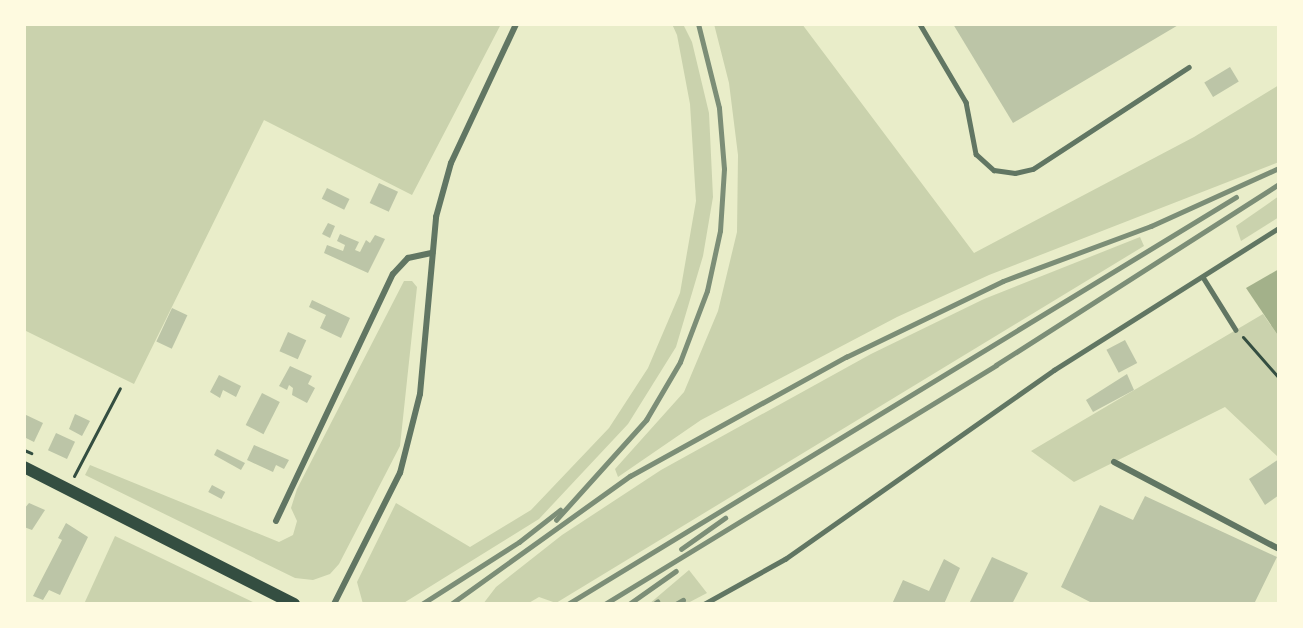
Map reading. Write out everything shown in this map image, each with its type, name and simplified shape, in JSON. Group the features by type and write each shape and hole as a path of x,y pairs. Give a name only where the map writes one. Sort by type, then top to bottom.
{"main road":[{"path":"24,466 294,604"}],"street":[{"path":"334,604 400,473 413,433 435,217 450,163 516,24"},
{"path":"276,521 393,274 408,258 432,253"},
{"path":"1114,462 1279,549"}],"lane":[{"path":"920,24 966,102 976,154 994,170 1015,173 1033,169 1189,67"},
{"path":"704,604 785,559 988,415 1279,228"},
{"path":"1203,277 1236,330"}],"path":[{"path":"1236,330 1279,378"},
{"path":"67,489 120,388"}],"shaded area":[{"path":"24,24 501,24 412,195 264,120 134,384 24,330"},
{"path":"672,24 683,24 692,42 709,113 713,197 703,256 676,347 628,424 539,519 402,604 363,604 357,582 396,503 470,547 531,510 609,428 648,368 680,293 696,201 690,104 677,35"},
{"path":"714,24 802,24 974,253 1194,137 1279,85 1279,162 989,275 897,317 701,420 618,477 615,469 684,392 718,311 737,232 738,155 729,83"},
{"path":"1279,196 1279,217 1241,241 1236,226"},
{"path":"1140,237 1144,246 556,603 539,597 527,604 483,604 496,587 562,535 661,470 871,354 984,299"},
{"path":"1279,269 1279,337 1246,288"},
{"path":"404,281 412,281 417,287 400,446 339,564 330,574 313,580 295,578 85,475 90,465 279,542 293,535 297,521 291,508 297,489"},
{"path":"1263,314 1279,337 1277,456 1225,407 1074,482 1031,451"},
{"path":"115,536 257,604 84,604"},
{"path":"689,570 707,593 686,604 649,604"}],"building":[{"path":"953,24 1180,24 1013,123"},
{"path":"1230,67 1239,82 1213,97 1204,82"},
{"path":"379,183 398,192 389,212 370,203"},
{"path":"327,188 349,199 344,210 322,199"},
{"path":"328,223 335,226 330,238 322,234"},
{"path":"340,234 359,242 355,250 360,252 366,240 370,243 375,235 385,239 368,273 324,253 327,245 343,251 345,245 337,241"},
{"path":"312,300 350,318 341,338 320,328 326,315 309,307"},
{"path":"172,308 187,315 172,349 156,342"},
{"path":"288,332 306,340 298,359 279,351"},
{"path":"1125,340 1137,363 1119,373 1106,350"},
{"path":"290,366 312,376 308,384 315,388 307,403 292,395 293,388 289,385 287,390 279,386"},
{"path":"1127,374 1134,390 1093,412 1086,400"},
{"path":"219,375 241,386 236,397 223,390 220,398 210,392"},
{"path":"262,393 280,402 263,434 246,425"},
{"path":"24,414 43,423 34,442 24,437"},
{"path":"75,414 90,421 82,436 69,429"},
{"path":"56,433 75,442 67,459 48,450"},
{"path":"254,445 289,460 284,469 276,465 273,472 247,460"},
{"path":"217,449 245,463 241,470 214,455"},
{"path":"1279,459 1279,495 1265,505 1249,479"},
{"path":"212,485 225,492 221,499 208,492"},
{"path":"1145,496 1277,557 1254,604 1094,604 1061,587 1100,505 1133,520"},
{"path":"29,503 45,510 32,530 24,527 24,509"},
{"path":"66,523 88,537 60,595 49,590 43,600 33,596 62,540 58,538"},
{"path":"992,557 1028,573 1012,604 969,604"},
{"path":"944,559 960,568 944,604 892,604 903,580 929,591"}],"railway":[{"path":"556,520 646,420 680,362 707,291 720,231 724,169 719,108 698,24"},
{"path":"451,604 630,476 846,357 1003,281 1151,226 1279,168"},
{"path":"605,604 996,365 1279,184"},
{"path":"568,604 1236,197"},
{"path":"422,604 519,542 560,510"},
{"path":"681,549 725,518"},
{"path":"629,604 676,571"},
{"path":"676,604 683,600"}]}
